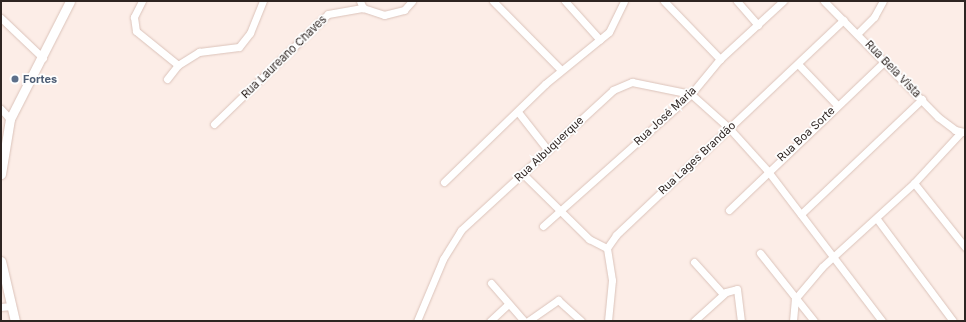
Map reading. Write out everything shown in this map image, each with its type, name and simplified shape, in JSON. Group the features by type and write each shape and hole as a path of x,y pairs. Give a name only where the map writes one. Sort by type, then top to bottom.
{"main road":[{"path":"1,174 3,136 10,119 43,58 66,3"},
{"path":"1,261 15,321"}],"street":[{"path":"142,1 134,17 136,31 178,65"},
{"path":"167,79 178,65 199,52 239,47 250,33 263,1"},
{"path":"361,4 384,15 404,10 412,1"},
{"path":"493,1 561,70"},
{"path":"564,1 600,40"},
{"path":"664,1 720,59"},
{"path":"737,1 758,25"},
{"name":"Rua José Maria","path":"543,226 691,94 720,59 783,1"},
{"name":"Rua Bela Vista","path":"824,1 858,33 948,126 963,132"},
{"path":"858,33 874,17 883,1"},
{"path":"444,182 561,70 600,40 614,26 622,3"},
{"name":"Rua Laureano Chaves","path":"214,124 328,14 361,4"},
{"path":"1,18 43,58"},
{"name":"Rua Lages Brandão","path":"607,248 645,205 730,129 844,20"},
{"name":"Rua Boa Sorte","path":"729,210 768,170 885,62"},
{"path":"798,64 837,105"},
{"name":"Rua Albuquerque","path":"417,321 451,243 489,202 523,174 547,149 623,84 651,84 691,94 730,129 768,170 882,321"},
{"path":"801,214 922,100"},
{"path":"1,109 10,119"},
{"path":"518,112 547,149"},
{"path":"793,321 795,299 834,257 914,183 963,132"},
{"path":"523,174 595,245 607,248 612,280 608,321"},
{"path":"914,183 965,247"},
{"path":"876,219 953,321"},
{"path":"760,254 814,321"},
{"path":"694,262 723,294"},
{"path":"491,283 524,321"},
{"path":"694,321 723,294 739,290 741,321"},
{"path":"528,321 547,306 562,301 580,321"},
{"path":"490,321 508,304"},
{"path":"1,307 11,306"}],"place":[{"name":"Fortes","path":"15,79"}]}
